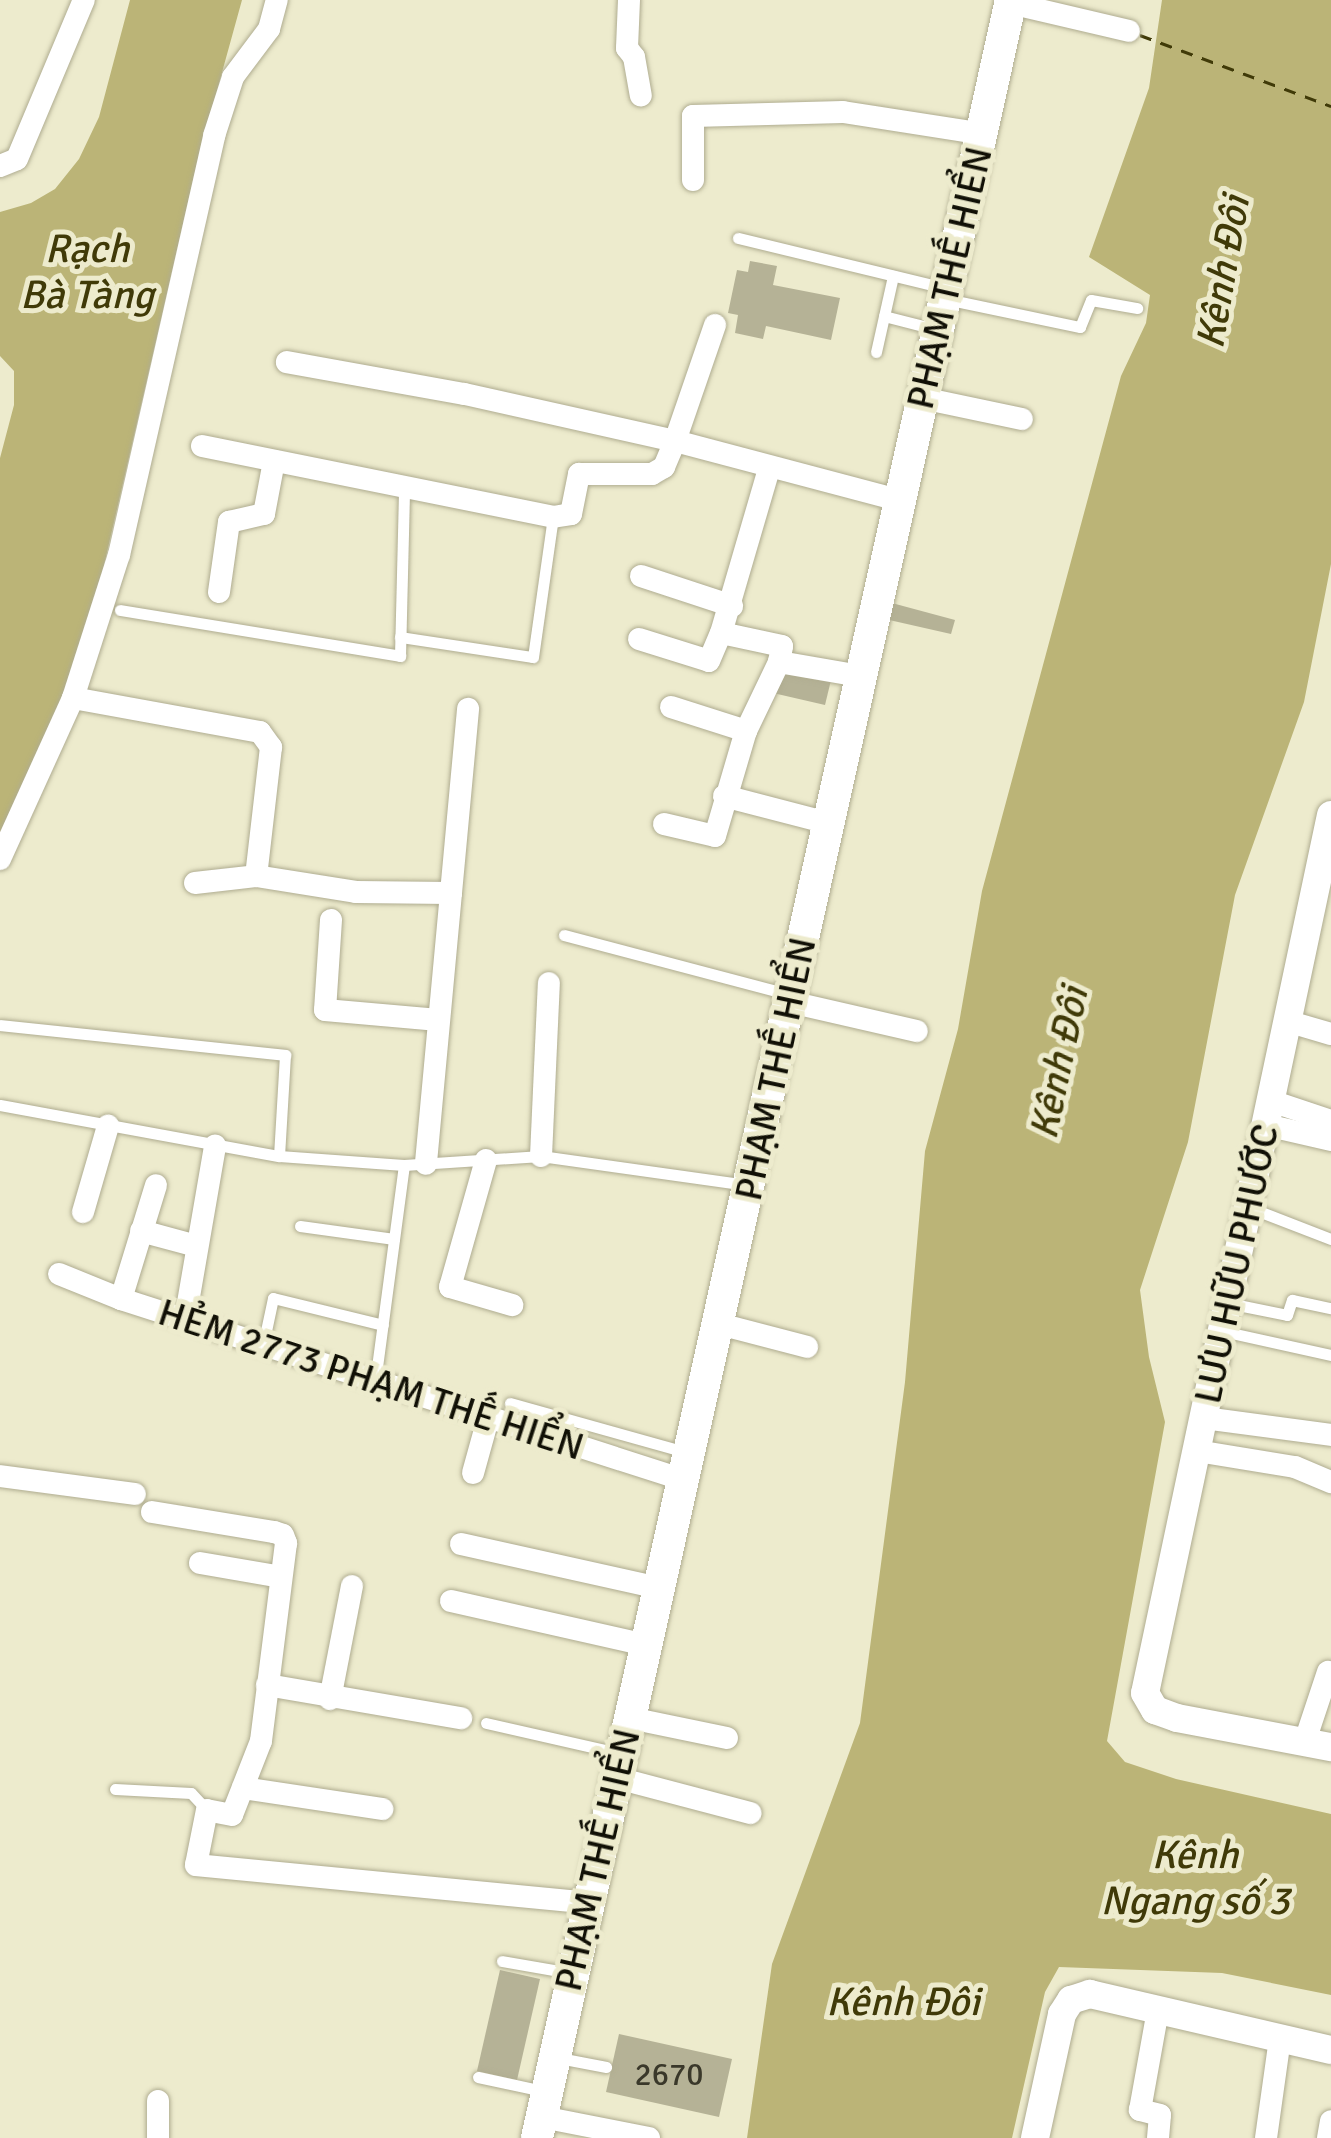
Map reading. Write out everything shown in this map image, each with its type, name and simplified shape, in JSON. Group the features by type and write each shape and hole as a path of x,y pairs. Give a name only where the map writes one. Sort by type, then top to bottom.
{"main road":[{"name":"PHẠM THẾ HIỂN","path":"542,2116 1011,2"}],"street":[{"path":"0,166 17,159 84,0"},
{"path":"0,859 72,698 118,555 214,136 234,77 270,29 277,0"},
{"path":"630,0 627,48 634,57 641,95"},
{"path":"1011,2 1129,31"},
{"path":"693,180 694,116 843,112 983,134"},
{"path":"202,446 553,517 571,514 579,474 652,474 664,467 714,325"},
{"path":"287,362 464,394 675,441 769,470 898,500"},
{"path":"922,398 1022,419"},
{"path":"219,592 229,522 264,514 274,461"},
{"path":"639,639 709,662 732,606 769,470"},
{"path":"641,576 732,606"},
{"path":"664,824 715,836 746,731 779,662 782,646 721,633"},
{"path":"779,662 860,676"},
{"path":"72,698 260,732 271,747 256,876"},
{"path":"671,707 746,731"},
{"path":"415,1164 439,1020 468,709"},
{"path":"724,796 828,822"},
{"name":"LƯU HỮU PHƯỚC","path":"1318,1744 1177,1718 1155,1710 1145,1692 1331,814"},
{"path":"195,883 256,876 356,892 450,893"},
{"path":"330,920 325,1010 439,1020"},
{"path":"541,1156 550,983"},
{"path":"791,999 918,1031"},
{"path":"1290,1022 1331,1034"},
{"path":"1268,1113 1331,1121"},
{"path":"1268,1113 1331,1140"},
{"path":"83,1212 108,1126"},
{"path":"185,1320 215,1146"},
{"path":"486,1160 450,1287 512,1305"},
{"path":"121,1299 156,1184"},
{"path":"142,1231 197,1246"},
{"name":"HẺM 2773 PHẠM THẾ HIỂN","path":"59,1274 121,1299 488,1420 687,1467"},
{"path":"720,1324 807,1347"},
{"path":"1204,1418 1331,1436"},
{"path":"473,1473 488,1420"},
{"path":"1197,1451 1295,1467 1331,1482"},
{"path":"0,1476 135,1494"},
{"path":"152,1512 284,1535 261,1741 232,1816 206,1810 196,1865 589,1903"},
{"path":"461,1544 660,1588"},
{"path":"200,1563 281,1577"},
{"path":"330,1698 352,1586"},
{"path":"451,1601 647,1645"},
{"path":"1318,1744 1328,1672"},
{"path":"267,1686 461,1718"},
{"path":"630,1718 727,1738"},
{"path":"620,1766 750,1812"},
{"path":"243,1788 382,1809"},
{"path":"1035,2138 1062,2014 1071,2000 1090,1994 1331,2050"},
{"path":"1158,2010 1140,2110 1160,2115 1158,2138"},
{"path":"1266,2138 1280,2038"},
{"path":"158,2101 158,2138"},
{"path":"542,2116 649,2138"},
{"path":"1328,2138 1331,2121"}],"lane":[{"path":"738,238 893,276 944,306"},
{"path":"876,352 893,276"},
{"path":"884,316 944,306 1080,327 1091,300 1137,308"},
{"path":"120,610 400,656 404,487"},
{"path":"400,637 534,658 553,517"},
{"path":"564,935 791,999"},
{"path":"0,1026 285,1054 279,1156"},
{"path":"0,1105 279,1156 415,1164 541,1156 751,1186"},
{"path":"375,1382 394,1239 415,1164"},
{"path":"1248,1208 1331,1239"},
{"path":"300,1226 394,1239"},
{"path":"263,1346 273,1298 383,1325"},
{"path":"1228,1303 1286,1315 1292,1300 1331,1308"},
{"path":"1222,1331 1331,1355"},
{"path":"510,1403 687,1467"},
{"path":"486,1724 620,1766"},
{"path":"116,1789 191,1793 206,1810"},
{"path":"502,1961 571,1973"},
{"path":"555,2057 606,2067"},
{"path":"478,2077 542,2116"}],"water":[{"name":"Rạch Bà Tàng","path":"130,0 242,0 197,163 89,630 34,771 0,833 0,458 14,405 14,371 0,356 0,212 31,203 55,189 79,159 99,117"},
{"name":"Kênh Đôi","path":"1162,0 1331,0 1331,564 1304,702 1235,895 1188,1142 1140,1290 1149,1357 1165,1422 1107,1741 1125,1762 1176,1779 1331,1814 1331,1995 1222,1973 1059,1967 1045,1992 1012,2138 747,2138 772,1964 860,1723 905,1382 925,1151 958,1029 982,891 1121,376 1146,323 1150,295 1089,257 1149,88"}],"building":[{"path":"750,261 777,266 773,285 840,298 831,340 766,326 763,339 735,333 738,315 728,313 737,270 748,272"},
{"path":"877,599 955,620 951,634 876,617"},
{"path":"779,665 832,676 825,705 773,693"},
{"path":"500,1970 540,1979 517,2080 477,2071"},
{"path":"619,2034 732,2059 719,2117 606,2092"}],"ferry route":[{"path":"1140,35 1331,106"}],"water label":[{"name":"Kênh Ngang số 3","path":"1195,1878"}]}
